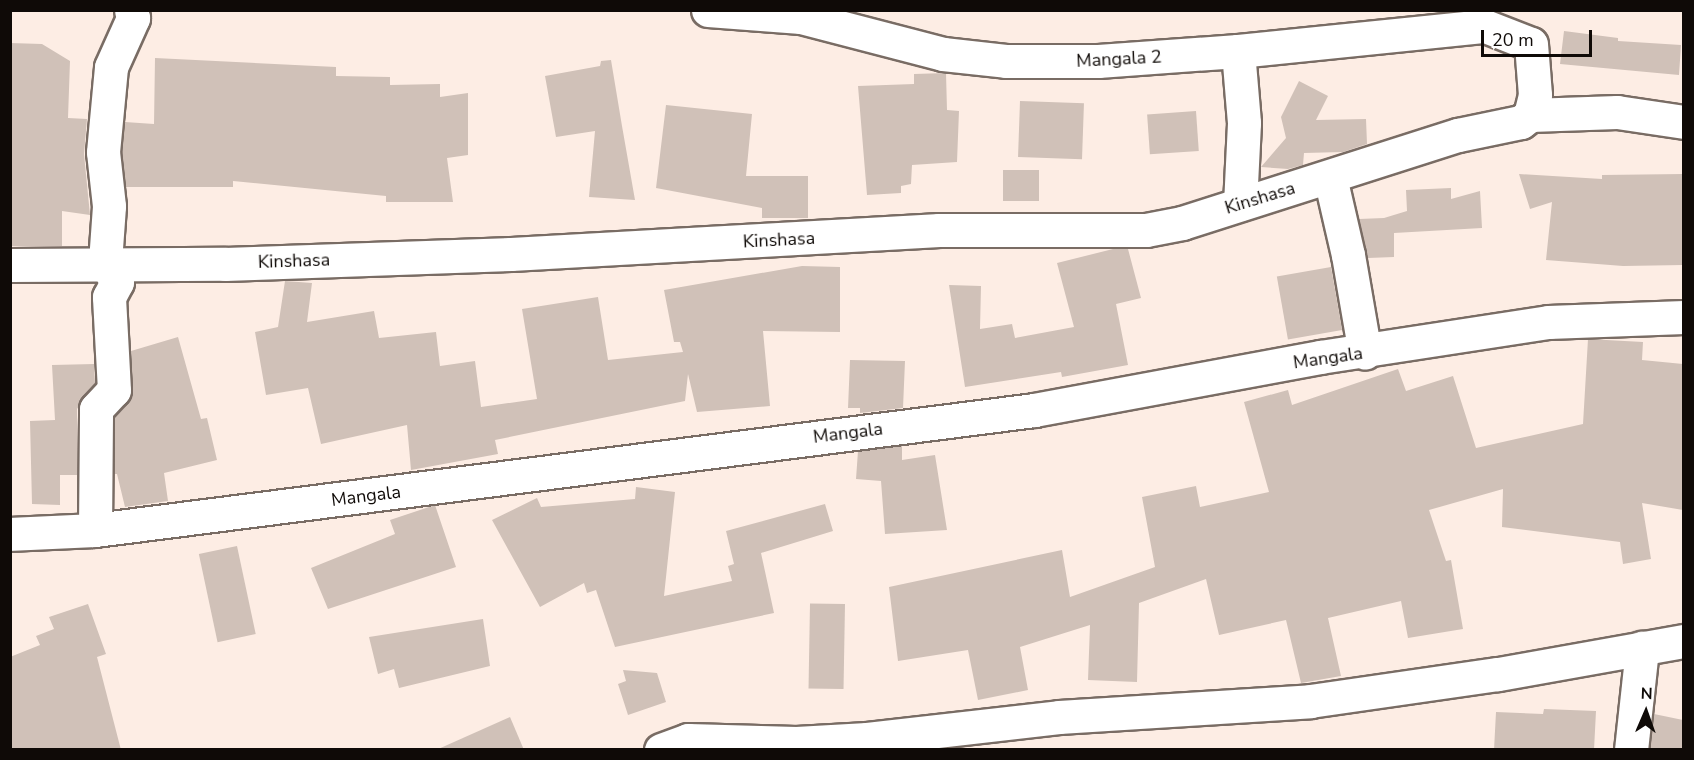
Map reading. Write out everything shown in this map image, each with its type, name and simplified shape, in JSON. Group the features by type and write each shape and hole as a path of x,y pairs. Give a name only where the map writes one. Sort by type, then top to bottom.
{"street":[{"path":"94,530 96,408 114,390 110,297 117,282 105,262 109,206 104,152 111,67 133,18 131,10"},
{"name":"Mangala 2","path":"708,10 801,17 971,59 1098,61 1238,51 1485,26 1531,44 1535,95 1530,115"},
{"path":"1238,51 1244,123 1240,204"},
{"name":"Kinshasa","path":"10,265 105,262 225,264 511,254 939,230 1146,230 1330,177 1458,135 1521,122 1530,115 1617,112 1683,122"},
{"path":"1330,177 1348,255 1365,353"},
{"name":"Mangala","path":"10,534 94,530 1034,410 1320,357 1365,353 1548,322 1683,317"},
{"path":"661,750 688,740 796,743 867,739 1081,715 1310,701 1498,674 1683,640"},
{"path":"1630,750 1642,648"}],"building":[{"path":"1564,31 1618,38 1618,41 1681,45 1679,75 1560,64"},
{"path":"10,43 42,44 70,61 68,118 87,119 84,154 90,215 62,211 62,246 10,246"},
{"path":"155,58 336,67 336,76 390,77 390,85 440,84 440,97 468,93 468,155 447,158 453,202 386,202 386,196 233,181 233,187 126,187 122,152 125,122 154,124"},
{"path":"611,60 635,200 589,197 595,131 556,137 545,76 600,66 601,61"},
{"path":"946,73 947,110 959,111 957,162 912,165 911,184 901,186 901,193 867,195 858,86 914,84 914,74"},
{"path":"1299,81 1328,96 1316,120 1366,119 1367,144 1343,152 1304,153 1303,165 1288,169 1261,167 1286,138 1281,117"},
{"path":"1020,101 1084,103 1082,159 1018,157"},
{"path":"666,105 752,114 746,176 808,176 808,218 762,218 762,208 656,188"},
{"path":"1196,111 1199,151 1150,154 1147,114"},
{"path":"1003,170 1039,170 1039,201 1003,201"},
{"path":"1519,174 1602,179 1602,175 1683,174 1683,265 1623,266 1546,260 1552,202 1530,209"},
{"path":"1451,188 1451,199 1480,191 1482,228 1394,233 1394,257 1368,258 1359,219 1384,218 1407,211 1406,190"},
{"path":"1113,249 1128,249 1141,298 1116,304 1128,365 1062,377 1061,372 965,387 949,285 981,286 980,329 1012,324 1015,338 1074,327 1057,263"},
{"path":"802,266 840,267 840,332 763,331 770,406 697,412 688,374 685,401 495,440 498,454 411,470 407,425 321,444 308,388 266,395 255,332 278,327 285,281 312,283 307,322 374,311 379,338 436,332 440,366 475,361 481,407 537,399 522,309 598,297 608,360 683,352 680,342 674,342 664,290"},
{"path":"1331,267 1342,330 1288,340 1277,277"},
{"path":"178,337 201,419 207,418 217,460 164,473 168,501 125,507 117,474 114,474 115,417 132,396 131,351"},
{"path":"1588,339 1643,342 1642,360 1683,364 1683,510 1642,503 1651,559 1623,564 1620,542 1502,527 1503,489 1429,510 1446,561 1451,560 1463,629 1408,638 1401,601 1328,618 1341,676 1301,683 1286,620 1219,635 1206,579 1139,603 1137,682 1088,680 1090,625 1020,647 1028,690 978,700 968,650 898,661 889,587 1062,550 1070,597 1155,567 1142,497 1196,486 1200,507 1269,492 1244,402 1288,390 1292,405 1398,369 1406,391 1453,376 1476,448 1583,424"},
{"path":"850,360 905,361 903,408 860,413 860,408 848,408"},
{"path":"94,364 95,383 77,409 77,475 60,475 60,505 32,504 30,421 55,420 52,365"},
{"path":"902,446 902,460 935,455 947,530 885,534 881,481 856,479 858,451"},
{"path":"636,487 675,492 664,596 732,581 728,566 734,564 726,531 825,504 833,531 761,553 774,613 615,647 596,590 587,593 584,583 540,607 492,520 537,498 541,507 635,499"},
{"path":"435,505 456,567 328,609 311,568 395,534 390,520"},
{"path":"237,546 256,634 218,642 199,554"},
{"path":"810,603 845,604 844,689 809,688"},
{"path":"88,604 106,654 97,657 121,750 10,750 10,657 40,645 36,636 54,629 49,617"},
{"path":"483,619 490,666 399,688 394,669 378,674 369,637"},
{"path":"623,670 657,673 666,702 628,715 618,684 626,681"},
{"path":"1544,709 1596,711 1594,750 1494,750 1496,712 1543,714"},
{"path":"1654,714 1683,720 1683,750 1650,750"},
{"path":"510,717 524,750 436,750"}]}
